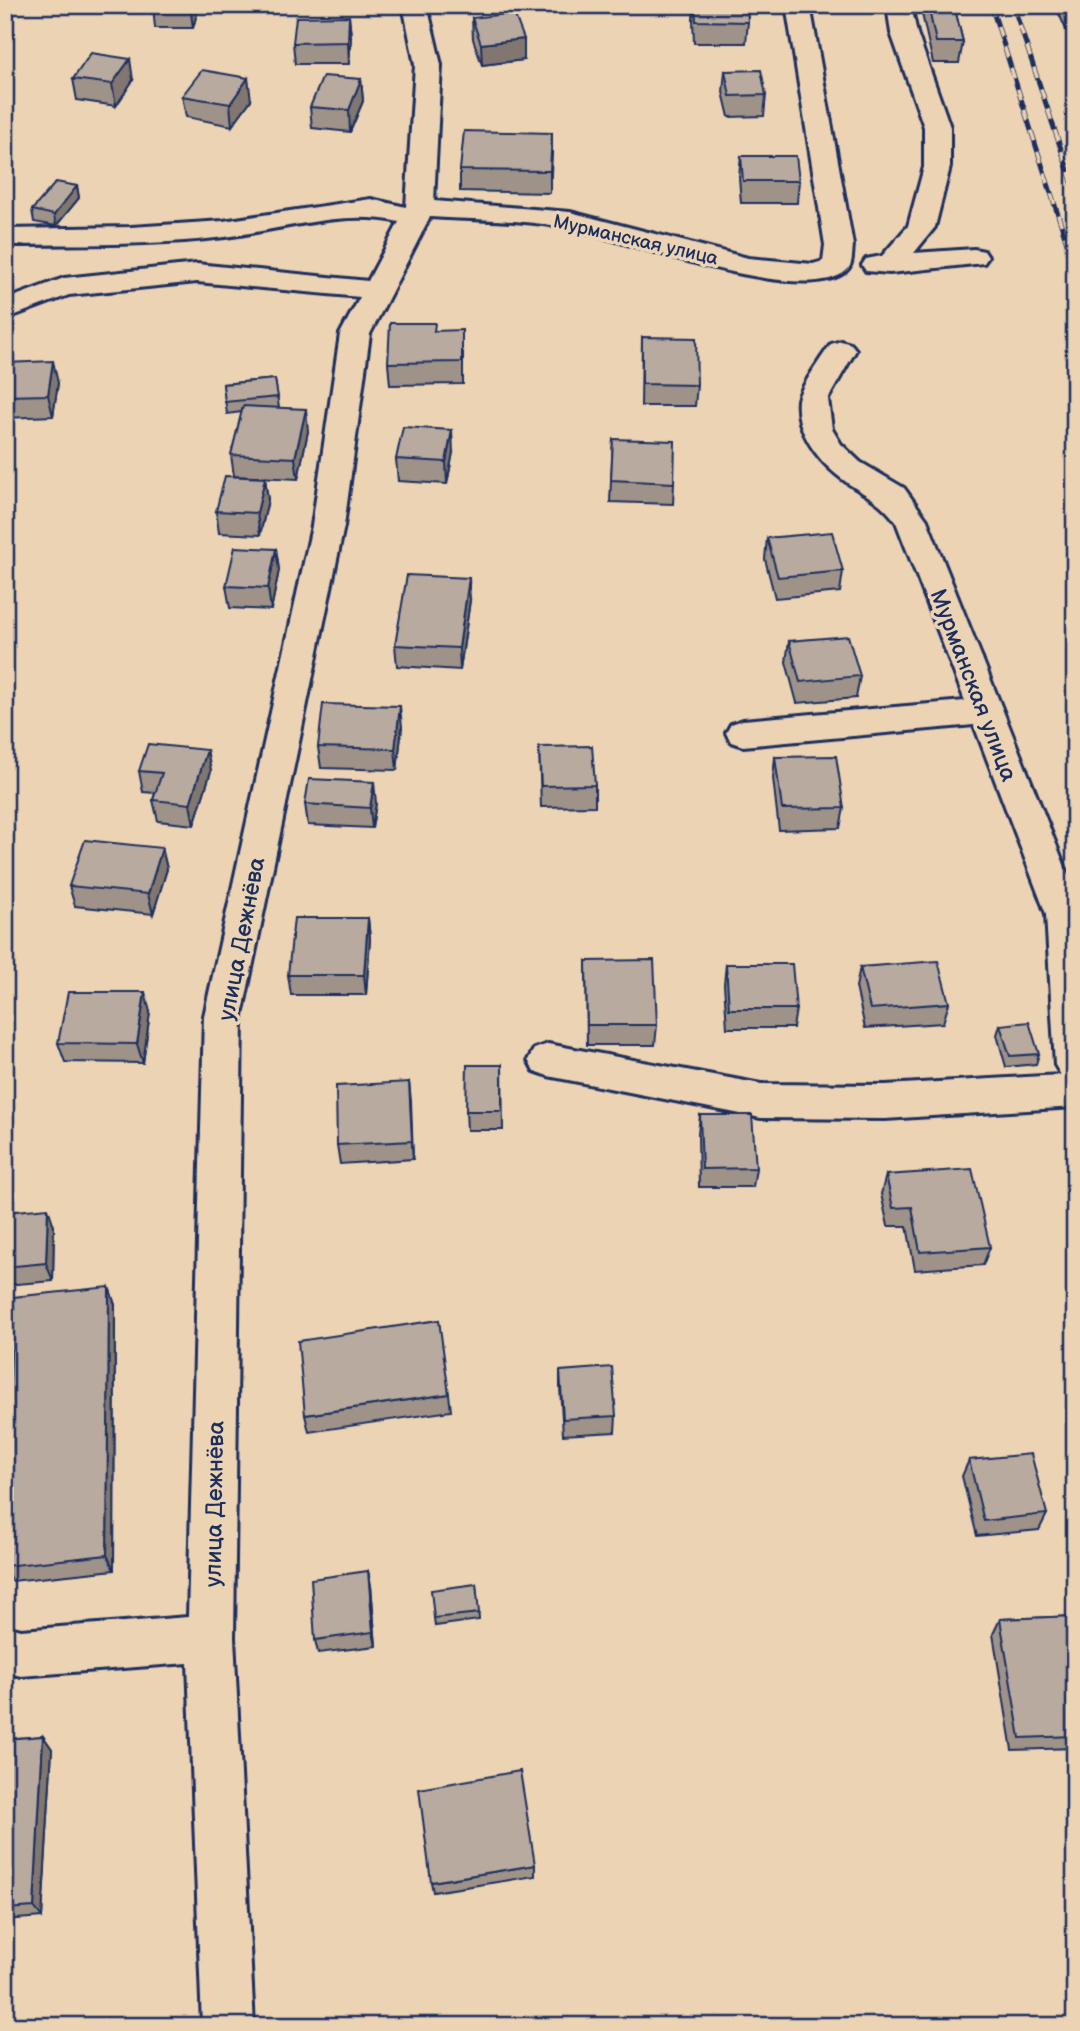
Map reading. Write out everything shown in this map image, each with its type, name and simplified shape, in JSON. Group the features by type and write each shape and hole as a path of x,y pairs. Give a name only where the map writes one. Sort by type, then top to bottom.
{"street":[{"name":"улица Дежнёва","path":"228,2026 211,1638 223,1016 328,526 355,334 418,213 428,65 415,5"},
{"path":"798,5 839,245 836,266"},
{"path":"890,265 921,227 937,167 937,127 904,33 899,6"},
{"name":"Мурманская улица","path":"5,237 131,235 223,229 371,207 418,213 570,220 704,256 784,272 825,273 836,266 890,265 974,257"},
{"path":"5,310 64,287 197,274 376,290"},
{"name":"Мурманская улица","path":"841,350 813,400 817,429 829,450 849,469 893,495 911,520 1065,914 1075,1065"},
{"path":"743,733 984,712"},
{"path":"548,1060 761,1101 886,1102 1075,1091"},
{"path":"5,1649 21,1653 211,1638"}],"building":[{"path":"190,5 190,7 152,7"},
{"path":"695,5 747,5 748,22 696,21"},
{"path":"928,5 954,5 963,42 936,42"},
{"path":"1069,5 1075,5 1075,18"},
{"path":"514,13 524,39 481,44 472,18"},
{"path":"349,16 348,42 293,43 296,17"},
{"path":"91,53 130,59 112,84 73,79"},
{"path":"202,70 248,78 230,104 182,96"},
{"path":"761,70 766,95 730,96 725,71"},
{"path":"323,76 361,79 349,110 310,107"},
{"path":"464,131 552,133 550,171 460,170"},
{"path":"741,156 796,156 799,181 743,181"},
{"path":"56,182 77,186 54,215 32,210"},
{"path":"390,323 435,323 434,331 462,330 462,362 388,363"},
{"path":"642,337 696,338 697,385 642,384"},
{"path":"53,361 48,395 5,396 5,363"},
{"path":"275,379 278,397 225,402 223,384"},
{"path":"243,406 306,409 295,458 231,455"},
{"path":"403,427 452,430 446,462 396,459"},
{"path":"613,439 675,441 674,483 611,480"},
{"path":"225,476 265,478 257,513 216,511"},
{"path":"832,532 843,571 778,577 767,538"},
{"path":"235,547 276,549 268,588 226,586"},
{"path":"407,575 469,578 459,648 395,645"},
{"path":"848,636 860,676 800,682 789,641"},
{"path":"323,704 400,706 395,749 318,747"},
{"path":"148,744 207,750 190,804 153,800 162,773 139,771"},
{"path":"592,746 595,785 541,786 539,747"},
{"path":"836,756 844,808 782,809 775,757"},
{"path":"309,779 374,782 370,808 305,804"},
{"path":"85,840 162,848 148,894 69,886"},
{"path":"294,918 368,918 364,975 288,975"},
{"path":"654,960 657,1025 587,1025 586,961"},
{"path":"938,961 949,1003 870,1009 860,967"},
{"path":"726,964 792,964 796,1009 729,1009"},
{"path":"68,992 145,992 137,1044 58,1043"},
{"path":"1029,1022 1039,1054 1010,1056 1000,1025"},
{"path":"467,1065 502,1065 502,1111 466,1111"},
{"path":"409,1082 412,1141 337,1145 336,1086"},
{"path":"700,1115 752,1115 756,1168 702,1169"},
{"path":"972,1169 990,1247 920,1252 912,1207 893,1208 886,1175"},
{"path":"48,1208 46,1263 5,1267 5,1212"},
{"path":"109,1287 107,1555 5,1566 13,1297"},
{"path":"439,1320 449,1394 305,1415 298,1341"},
{"path":"612,1367 616,1416 563,1419 560,1371"},
{"path":"1031,1454 1047,1514 984,1521 969,1460"},
{"path":"368,1571 373,1632 315,1640 311,1579"},
{"path":"476,1584 479,1613 434,1618 431,1590"},
{"path":"1075,1616 1075,1736 1020,1738 1000,1619"},
{"path":"43,1736 34,1907 5,1909 5,1739"},
{"path":"520,1771 535,1865 431,1882 419,1789"}],"railway":[{"path":"991,5 1075,268"},
{"path":"1013,5 1075,191"}]}
